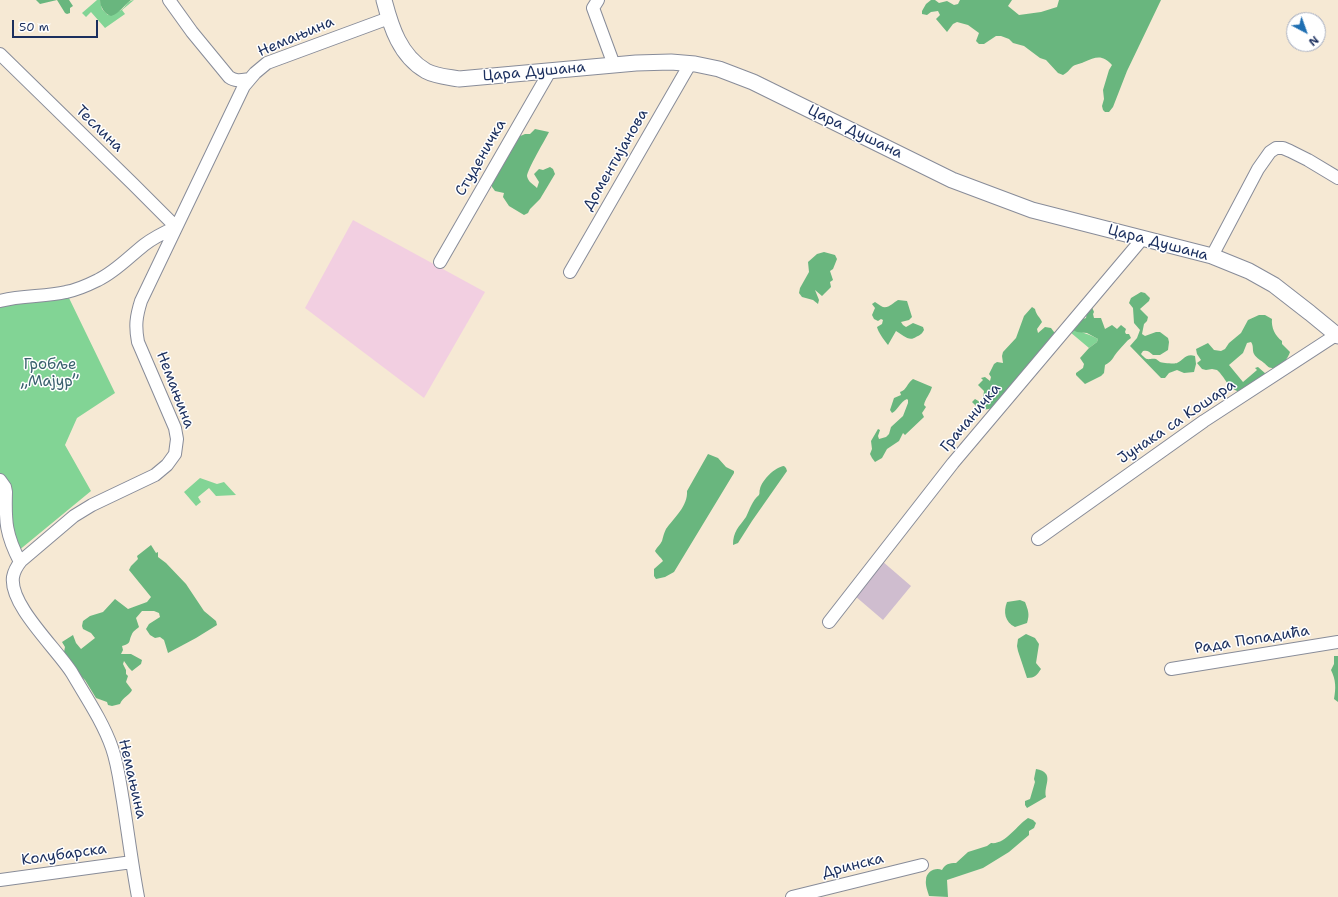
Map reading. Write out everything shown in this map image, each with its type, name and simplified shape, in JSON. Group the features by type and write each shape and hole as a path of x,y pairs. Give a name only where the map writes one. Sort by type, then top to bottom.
{"street":[{"path":"168,0 229,77 238,81 250,78"},
{"name":"Цара Душана","path":"384,0 396,38 408,57 426,71 444,77 459,79 664,62 690,64 719,69 753,82 959,182 1032,210 1212,256 1249,271 1274,285 1337,336"},
{"path":"598,0 593,8 614,65"},
{"name":"Немањина","path":"138,897 120,782 112,748 100,723 63,660 26,615 15,596 13,577 20,562 74,516 92,505 155,475 167,465 175,454 177,439 175,428 138,342 136,316 141,301 231,110 244,86 255,73 267,63 389,18"},
{"name":"Теслина","path":"0,54 176,227"},
{"name":"Доментијанова","path":"570,272 690,64"},
{"name":"Студеничка","path":"440,262 550,71"},
{"path":"1212,256 1258,169 1270,152 1276,148 1283,148 1290,151 1338,178"},
{"path":"0,301 10,298 67,292 99,280 116,269 145,244 157,236 176,227"},
{"name":"Грачаничка","path":"829,622 958,458 1143,238"},
{"name":"Јунака са Кошара","path":"1038,539 1204,421 1337,336"},
{"path":"0,480 5,487 6,492 6,523 8,536 20,562"},
{"name":"Рада Попадића","path":"1171,669 1338,642"},
{"name":"Колубарска","path":"0,880 132,862"},
{"name":"Дринска","path":"792,897 922,865"}],"shaded area":[{"path":"353,220 485,292 424,398 305,308"},
{"path":"882,561 911,586 883,620 855,596"}],"green space":[{"path":"36,0 57,0 40,4"},
{"path":"57,0 69,0 73,6 70,8 70,13 65,13"},
{"path":"97,0 100,0 102,9 108,15 121,10 128,3 134,0 122,10 125,14 105,28 91,12 86,17 82,13"},
{"path":"100,0 131,0 117,13 111,16 103,10"},
{"path":"931,0 935,0 939,3 947,1 954,5 958,4 960,0 1012,0 1008,6 1019,15 1041,12 1057,7 1059,0 1161,0 1127,71 1113,107 1109,112 1105,112 1102,106 1104,99 1103,90 1112,65 1105,59 1095,58 1073,66 1063,75 1058,73 1046,60 1040,58 1024,46 1013,43 1009,39 1001,36 996,36 984,44 979,44 976,41 979,33 968,25 957,22 953,24 947,32 936,19 940,15 938,11 931,12 927,15 922,14 926,4"},
{"path":"535,129 549,132 527,176 537,188 539,182 534,174 539,169 543,170 550,167 553,169 555,174 540,199 528,213 524,215 509,206 503,197 504,193 495,191 492,187 492,182 518,137 525,134 530,134"},
{"path":"824,252 835,255 837,259 833,269 830,271 833,280 830,282 831,287 822,296 815,290 819,300 818,304 813,300 802,297 799,293 800,288 809,272 808,262 817,254"},
{"path":"1141,292 1145,293 1150,298 1149,301 1140,309 1148,317 1144,324 1142,334 1145,336 1160,332 1168,338 1169,342 1168,350 1160,355 1153,355 1146,351 1143,351 1141,354 1147,359 1156,359 1160,362 1171,363 1177,363 1192,355 1195,356 1196,364 1194,372 1184,373 1177,370 1169,373 1165,378 1161,378 1130,346 1137,338 1140,330 1134,323 1133,308 1129,303 1131,298"},
{"name":"Гробље „Мајур”","path":"69,298 115,393 77,418 65,445 91,491 12,556 0,503 0,306"},
{"path":"898,300 907,301 912,317 909,320 901,322 903,325 906,327 913,323 923,327 924,330 920,335 911,339 896,331 888,345 877,327 882,324 883,320 881,319 878,321 874,319 872,315 875,308 872,304 875,302 885,307 890,306"},
{"path":"1091,305 1094,312 1094,318 1101,318 1105,329 1112,325 1117,329 1121,325 1126,329 1126,334 1129,334 1131,338 1105,365 1104,373 1101,376 1085,384 1076,375 1076,373 1083,368 1084,364 1080,358 1097,342 1098,339 1087,333 1077,332 1073,330 1073,327 1080,317 1083,319 1086,318 1087,311"},
{"path":"1032,307 1035,309 1042,322 1037,329 1038,333 1045,327 1051,328 1058,334 994,407 980,410 972,402 975,399 980,402 983,399 984,391 978,385 983,380 981,378 985,377 990,381 991,377 989,374 994,364 997,362 1003,363 1003,352 1016,338 1024,316"},
{"path":"1259,315 1265,315 1272,319 1275,334 1290,352 1286,360 1281,365 1271,368 1255,356 1251,342 1247,343 1243,353 1229,365 1243,382 1257,370 1255,368 1258,367 1266,374 1240,392 1232,388 1217,370 1202,369 1197,363 1201,360 1196,349 1208,343 1214,350 1221,351 1225,349 1229,343 1241,333 1248,320"},
{"path":"1073,327 1098,339 1097,342 1089,348 1070,332"},
{"path":"913,379 932,387 924,405 926,407 922,413 924,417 905,435 903,433 899,441 887,449 882,458 875,462 870,454 872,449 871,441 878,429 880,430 878,436 879,439 886,437 889,434 891,427 903,416 908,403 907,399 894,412 892,413 890,410 894,398 901,395 900,392 904,390"},
{"path":"708,454 718,458 726,467 734,471 734,473 674,572 665,577 656,579 654,576 654,569 663,561 655,551 662,541 666,529 683,507 687,496 687,491"},
{"path":"784,466 787,471 738,543 733,545 735,533 746,517 753,502 759,495 761,485 773,471"},
{"path":"200,478 217,484 224,482 236,495 216,496 209,488 198,497 201,502 196,506 184,492"},
{"path":"151,545 156,553 158,552 158,557 166,563 186,584 204,611 216,621 217,625 168,653 164,640 160,637 155,638 150,635 146,629 149,624 160,617 159,613 154,611 142,611 136,618 139,627 134,631 129,643 122,646 123,650 121,654 131,654 142,660 141,664 132,671 124,661 123,664 128,676 126,682 132,690 120,704 112,706 108,705 107,702 96,698 85,680 77,673 64,652 65,647 62,642 73,635 76,643 81,649 95,638 91,633 83,629 83,621 90,616 103,612 115,599 128,609 147,602 151,597 129,570 138,559 137,556"},
{"path":"1020,600 1025,602 1028,612 1028,620 1027,623 1015,627 1007,620 1005,613 1006,606 1007,602"},
{"path":"1026,634 1035,638 1039,644 1036,663 1041,669 1036,676 1030,678 1027,678 1017,646 1018,639"},
{"path":"1334,656 1338,656 1338,702 1334,699 1335,684 1331,670 1334,664"},
{"path":"1036,769 1046,773 1046,797 1027,808 1025,801 1030,799 1035,782 1034,779"},
{"path":"1028,818 1036,823 1034,828 1029,831 1029,835 1009,852 983,868 947,880 948,897 929,896 926,886 926,877 931,871 937,869 942,870 944,866 948,864 956,863 968,852 987,846 991,843 1001,841"}]}
